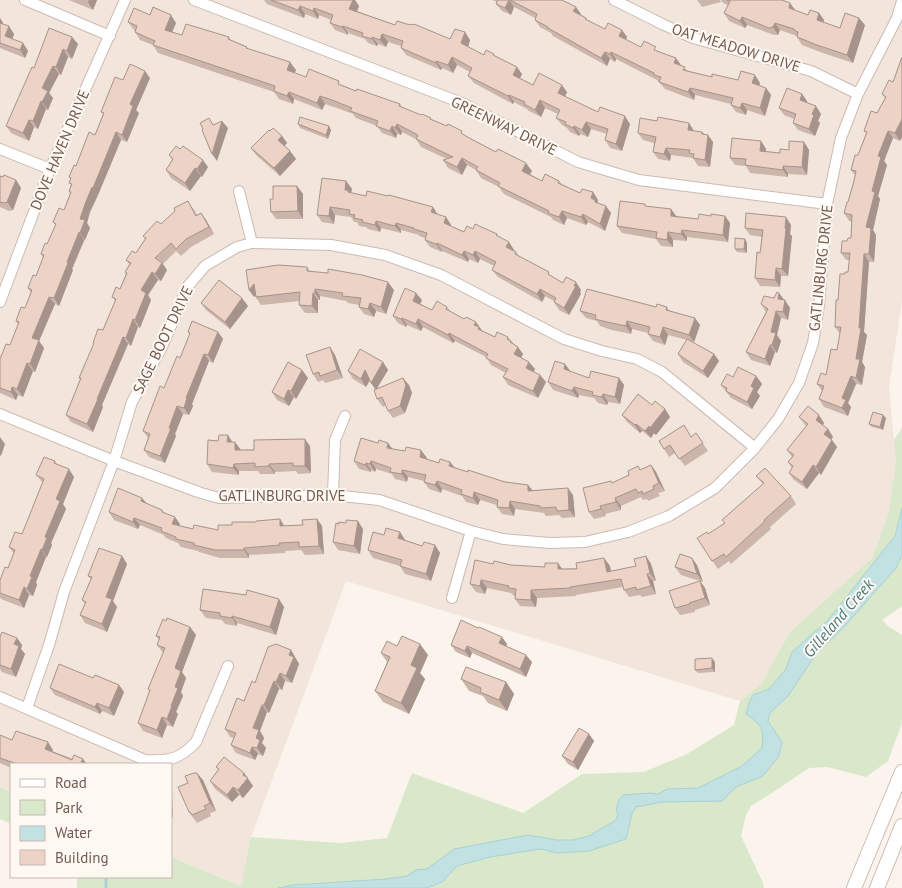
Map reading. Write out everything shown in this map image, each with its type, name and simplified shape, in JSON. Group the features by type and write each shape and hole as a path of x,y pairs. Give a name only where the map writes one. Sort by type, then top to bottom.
{"main road":[{"path":"854,888 898,791 902,772"},
{"path":"878,888 902,826"}],"street":[{"path":"25,0 110,36"},
{"name":"DOVE HAVEN DRIVE","path":"0,302 50,169 125,0"},
{"name":"GREENWAY DRIVE","path":"194,0 462,103 578,162 639,180 826,204"},
{"name":"OAT MEADOW DRIVE","path":"614,0 692,38 811,71 858,94"},
{"name":"GATLINBURG DRIVE","path":"0,414 114,462 219,498 333,495 379,500 471,531 503,539 550,543 584,542 628,532 669,516 716,488 755,448 778,419 799,382 813,343 819,305 826,204 841,138 858,94 897,18 902,0"},
{"path":"0,149 50,169"},
{"path":"238,191 252,243"},
{"name":"SAGE BOOT DRIVE","path":"27,708 49,645 64,592 114,462 132,402 162,347 188,286 205,266 237,247 252,243 331,245 386,255 441,275 564,339 602,351 637,359 662,372 755,448"},
{"path":"333,495 335,440 344,416"},
{"path":"452,598 471,531"},
{"path":"0,697 145,760 177,758 188,751 196,742 228,666"}],"shaded area":[{"path":"0,0 902,0 902,301 889,387 896,462 888,515 872,558 790,632 761,684 740,701 346,581 251,837 241,886 172,857 172,763 10,763 10,792 0,787"}],"green space":[{"path":"902,428 902,606 882,620 902,635 902,723 888,761 866,777 827,767 809,768 751,806 746,815 741,836 764,888 77,888 77,878 172,878 172,857 241,886 251,837 341,843 387,838 412,773 523,813 582,774 644,772 687,754 734,725 740,701 761,684 790,632 872,558 888,515 896,462 894,440"},
{"path":"0,787 10,792 10,824 0,819"}],"water":[{"name":"Gilleland Creek","path":"902,508 902,555 896,568 845,626 816,654 788,696 770,713 768,721 782,742 779,756 763,776 736,787 722,801 662,802 636,807 632,814 626,839 589,851 557,853 541,849 490,857 457,866 442,882 427,888 278,888 293,885 407,876 416,870 427,869 454,849 528,835 557,840 573,840 589,836 616,820 618,815 616,809 623,795 658,794 667,789 698,788 742,766 762,748 763,736 761,728 756,721 746,714 753,695 769,689 786,669 792,652 828,620 895,536"}],"building":[{"path":"271,0 353,0 349,9 395,25 397,21 410,25 414,24 450,39 455,29 465,32 461,43 484,55 486,50 517,67 513,75 533,85 539,73 562,85 558,93 598,112 600,107 625,116 616,144 605,140 608,129 586,122 582,130 574,126 573,128 565,124 566,122 556,118 560,110 540,100 535,110 524,104 525,102 508,96 468,76 472,68 452,57 448,65 436,61 436,63 401,48 403,41 382,34 380,40 362,36 363,33 330,23 333,15 314,8 313,11 300,6 298,10"},
{"path":"498,0 509,0 505,8 496,4"},
{"path":"510,0 562,0 576,7 573,11 585,19 605,29 608,23 622,30 619,36 641,47 644,41 656,47 654,50 676,58 674,63 685,67 683,70 712,77 712,74 738,80 741,71 755,75 752,83 766,88 760,108 742,103 740,108 731,105 733,98 690,88 688,92 659,82 661,77 611,52 610,54 605,52 601,58 535,20 537,14"},
{"path":"727,0 782,0 790,3 789,8 808,15 810,10 819,13 817,20 840,28 845,13 859,18 847,55 797,37 798,32 794,29 775,23 773,27 769,28 742,17 740,21 724,13 730,1"},
{"path":"153,7 171,15 165,30 182,35 186,24 229,37 228,39 246,48 290,62 287,70 306,77 309,69 339,81 338,84 400,104 399,106 422,114 430,119 447,126 448,124 496,152 498,149 526,163 522,171 542,181 545,174 559,181 558,183 580,193 582,189 593,192 591,198 595,202 606,206 600,224 583,214 581,217 562,211 559,217 548,213 549,211 498,186 500,183 476,170 478,167 462,158 457,167 443,160 453,157 416,139 418,135 397,124 395,128 392,126 390,131 376,126 378,121 350,111 352,108 332,100 320,96 317,103 289,92 287,96 274,91 275,86 153,45 155,41 135,32 137,26 128,22 134,8 150,15"},
{"path":"0,23 9,26 5,36 23,43 20,50 0,43"},
{"path":"49,28 72,37 67,51 63,49 56,67 53,66 42,88 48,91 41,101 33,121 29,120 23,133 6,126 32,67 34,68"},
{"path":"902,57 902,119 895,133 888,131 878,156 881,157 872,191 875,192 866,227 871,228 869,254 864,254 859,328 861,328 856,359 860,359 856,378 851,376 842,398 846,400 842,408 819,399 824,386 817,384 821,373 826,375 831,349 837,350 841,327 835,327 836,300 838,300 840,274 848,272 850,253 841,253 842,241 847,241 848,238 851,238 852,215 844,213 856,171 851,170 855,155 858,155 867,132 864,131 871,111 877,113 886,97 882,94 889,80 893,82"},
{"path":"130,64 145,71 130,104 133,106 122,135 116,132 85,204 80,219 85,220 80,233 54,298 49,297 32,338 39,340 30,364 27,363 17,389 12,387 11,392 0,388 0,359 6,344 10,345 19,322 16,321 21,307 25,308 32,290 28,288 33,275 36,276 44,255 41,254 45,243 47,244 56,224 53,222 59,208 64,210 71,192 69,191 72,184 69,183 71,178 69,177 74,165 76,166 89,132 95,135 104,113 101,112 115,77 123,80"},
{"path":"787,88 802,94 800,100 816,106 809,129 793,123 796,114 779,108"},
{"path":"300,117 329,126 326,135 298,124"},
{"path":"658,117 689,123 688,130 708,135 705,160 693,158 694,154 689,153 690,150 666,148 664,154 653,152 656,137 638,133 640,118 657,121"},
{"path":"209,118 213,125 222,121 212,154 200,123"},
{"path":"273,128 282,136 278,140 290,151 274,168 251,148"},
{"path":"732,138 761,141 760,151 780,153 780,149 789,150 789,141 804,142 802,167 783,166 783,170 745,165 746,159 730,158"},
{"path":"176,146 180,149 183,146 203,160 185,183 166,170 173,159 169,155"},
{"path":"4,175 16,180 7,202 4,203 0,202 0,176 3,177"},
{"path":"322,178 346,181 345,190 348,190 348,192 366,196 367,191 433,207 431,212 446,217 444,223 464,232 467,226 473,229 475,224 509,242 506,247 516,252 515,254 549,272 548,274 563,283 566,277 576,282 574,286 576,286 564,308 554,302 556,298 540,289 537,294 492,270 496,262 475,251 473,255 464,251 462,255 437,243 425,240 427,233 414,228 396,223 395,226 376,221 375,225 362,222 363,220 354,218 355,215 349,214 350,210 330,207 329,216 317,215"},
{"path":"273,186 297,186 298,211 271,212 270,199 273,199"},
{"path":"188,201 196,216 201,213 209,227 186,239 176,249 171,243 155,258 162,263 155,274 152,272 141,290 146,293 126,338 123,337 87,424 66,415 98,329 103,330 116,299 112,297 116,287 120,289 127,273 125,272 131,263 126,260 132,251 136,253 146,238 143,236 157,221 161,224 175,211 174,208"},
{"path":"620,201 671,209 671,216 698,219 699,214 725,216 723,235 682,230 681,234 668,232 667,240 656,238 657,232 617,226"},
{"path":"746,213 786,217 782,269 776,268 775,280 755,278 757,252 760,253 763,230 745,228"},
{"path":"735,238 745,239 744,249 735,249"},
{"path":"278,265 307,267 307,271 328,273 328,269 388,282 381,307 370,303 368,309 359,307 361,298 342,296 343,293 315,289 312,306 299,305 300,292 256,297 254,284 249,290 246,270"},
{"path":"219,280 242,298 225,322 201,303"},
{"path":"405,288 416,293 413,301 432,310 437,301 447,307 446,309 464,319 466,317 476,322 474,325 479,327 478,329 495,337 497,332 508,337 507,339 510,342 518,347 514,354 529,362 526,368 540,375 533,391 503,377 508,369 486,358 488,354 449,333 448,335 418,319 416,324 393,316"},
{"path":"587,289 656,307 657,304 667,307 666,310 695,318 689,335 663,327 660,337 648,334 650,327 627,321 626,326 595,319 596,315 580,311"},
{"path":"777,292 779,293 778,299 785,300 783,312 776,311 771,332 776,333 765,359 746,352 768,309 761,304 764,296 774,298"},
{"path":"192,321 218,332 208,355 204,354 186,398 184,408 177,406 160,456 144,450 150,434 143,431 160,386 164,388 177,356 180,358 190,333 188,332"},
{"path":"687,339 714,354 703,371 678,354"},
{"path":"330,347 337,370 320,376 319,372 313,374 306,355"},
{"path":"360,349 383,362 371,383 365,370 361,379 348,371"},
{"path":"555,361 565,364 564,369 589,378 591,371 619,378 615,397 603,394 602,397 592,395 593,392 574,387 572,391 548,382"},
{"path":"288,362 302,370 291,391 288,390 284,399 272,392"},
{"path":"738,367 756,376 751,386 754,388 747,402 726,391 727,388 721,385 727,374 733,377"},
{"path":"403,378 406,385 400,406 388,411 382,397 377,399 374,390"},
{"path":"638,394 652,405 655,401 665,409 650,428 649,426 645,431 622,415"},
{"path":"808,406 819,415 816,420 828,429 824,434 832,440 816,467 813,465 802,482 789,473 793,466 788,462 794,455 787,450 808,424 799,417"},
{"path":"873,412 883,415 880,427 869,424"},
{"path":"684,425 691,437 696,433 703,443 679,459 670,445 664,449 659,441"},
{"path":"219,435 228,435 227,442 235,442 235,450 254,450 254,440 305,439 305,466 293,466 293,463 269,464 269,466 255,467 255,463 234,464 233,468 207,464 208,440 218,441"},
{"path":"361,438 378,443 379,440 388,443 387,448 405,451 406,447 421,450 420,457 439,463 440,459 450,462 449,466 468,472 468,470 505,482 528,485 528,491 568,488 569,510 557,511 556,507 541,508 540,506 510,501 509,508 497,507 498,500 474,492 473,498 461,494 462,490 437,481 435,485 424,482 426,475 402,470 402,474 390,472 391,468 371,461 370,464 366,463 365,465 354,461"},
{"path":"44,457 69,469 56,499 60,501 45,537 47,538 30,576 32,577 27,589 24,587 19,600 0,593 0,580 5,567 8,568 15,550 9,547 15,532 22,534 44,479 36,475"},
{"path":"651,465 659,483 653,486 654,489 643,494 642,491 638,493 636,489 615,498 616,502 600,506 601,509 589,512 583,488 611,481 612,483 629,475 628,471 638,466 640,470"},
{"path":"765,468 791,496 726,557 724,554 712,561 697,538 707,532 708,534 725,523 722,520 764,483 756,476"},
{"path":"118,488 142,498 141,501 175,517 172,524 193,529 194,525 218,530 218,525 232,525 232,522 280,519 280,526 303,525 302,520 317,519 319,546 299,547 299,542 244,548 244,550 215,550 194,545 194,543 176,539 176,537 161,531 162,528 134,518 133,522 109,512"},
{"path":"346,520 358,521 354,546 333,542 336,523 346,523"},
{"path":"386,528 400,532 398,538 422,546 424,542 435,545 426,574 400,566 402,560 368,550 373,532 384,535"},
{"path":"99,548 122,556 106,597 112,599 102,624 80,615 86,602 82,600 92,577 88,576"},
{"path":"680,554 692,558 697,574 675,567"},
{"path":"646,556 650,573 647,574 651,586 636,590 636,587 624,590 621,579 570,588 531,590 531,600 515,599 516,589 508,588 509,586 481,580 480,586 470,584 475,560 493,564 494,561 511,565 545,567 545,563 558,563 558,569 577,569 576,563 604,558 607,572 636,566 634,559"},
{"path":"700,581 705,598 675,608 669,591"},
{"path":"203,589 246,595 247,590 279,599 270,627 232,616 232,618 220,616 220,613 200,610"},
{"path":"167,618 190,627 175,668 181,671 175,687 178,688 167,719 162,717 157,730 138,723 150,690 148,689 165,648 157,645 160,637 156,636 163,619 166,621"},
{"path":"461,620 502,637 499,643 526,655 520,669 467,646 465,651 451,645"},
{"path":"2,632 17,638 14,644 19,646 11,669 0,665 0,637"},
{"path":"402,636 420,644 411,665 417,668 401,703 375,691 390,657 381,653 387,641 397,646"},
{"path":"276,644 291,650 289,655 294,657 286,676 280,673 276,682 274,681 264,705 262,705 253,728 259,730 256,738 260,740 257,748 252,747 250,753 231,745 236,733 225,729 237,698 244,701 252,681 255,683 268,647"},
{"path":"712,658 712,668 695,670 695,659"},
{"path":"59,664 93,678 95,675 119,685 109,708 97,703 95,707 50,688"},
{"path":"466,667 506,682 499,700 480,692 481,688 461,679"},
{"path":"579,728 589,734 573,762 562,756"},
{"path":"16,731 48,742 45,749 72,760 74,755 83,759 81,762 84,763 14,763 0,758 0,735 12,740"},
{"path":"224,757 248,778 238,790 233,787 227,795 210,781 219,769 216,767"},
{"path":"197,773 210,803 204,806 206,809 192,815 178,787 188,783 185,776"}],"waterway":[{"path":"106,878 106,888"}]}
